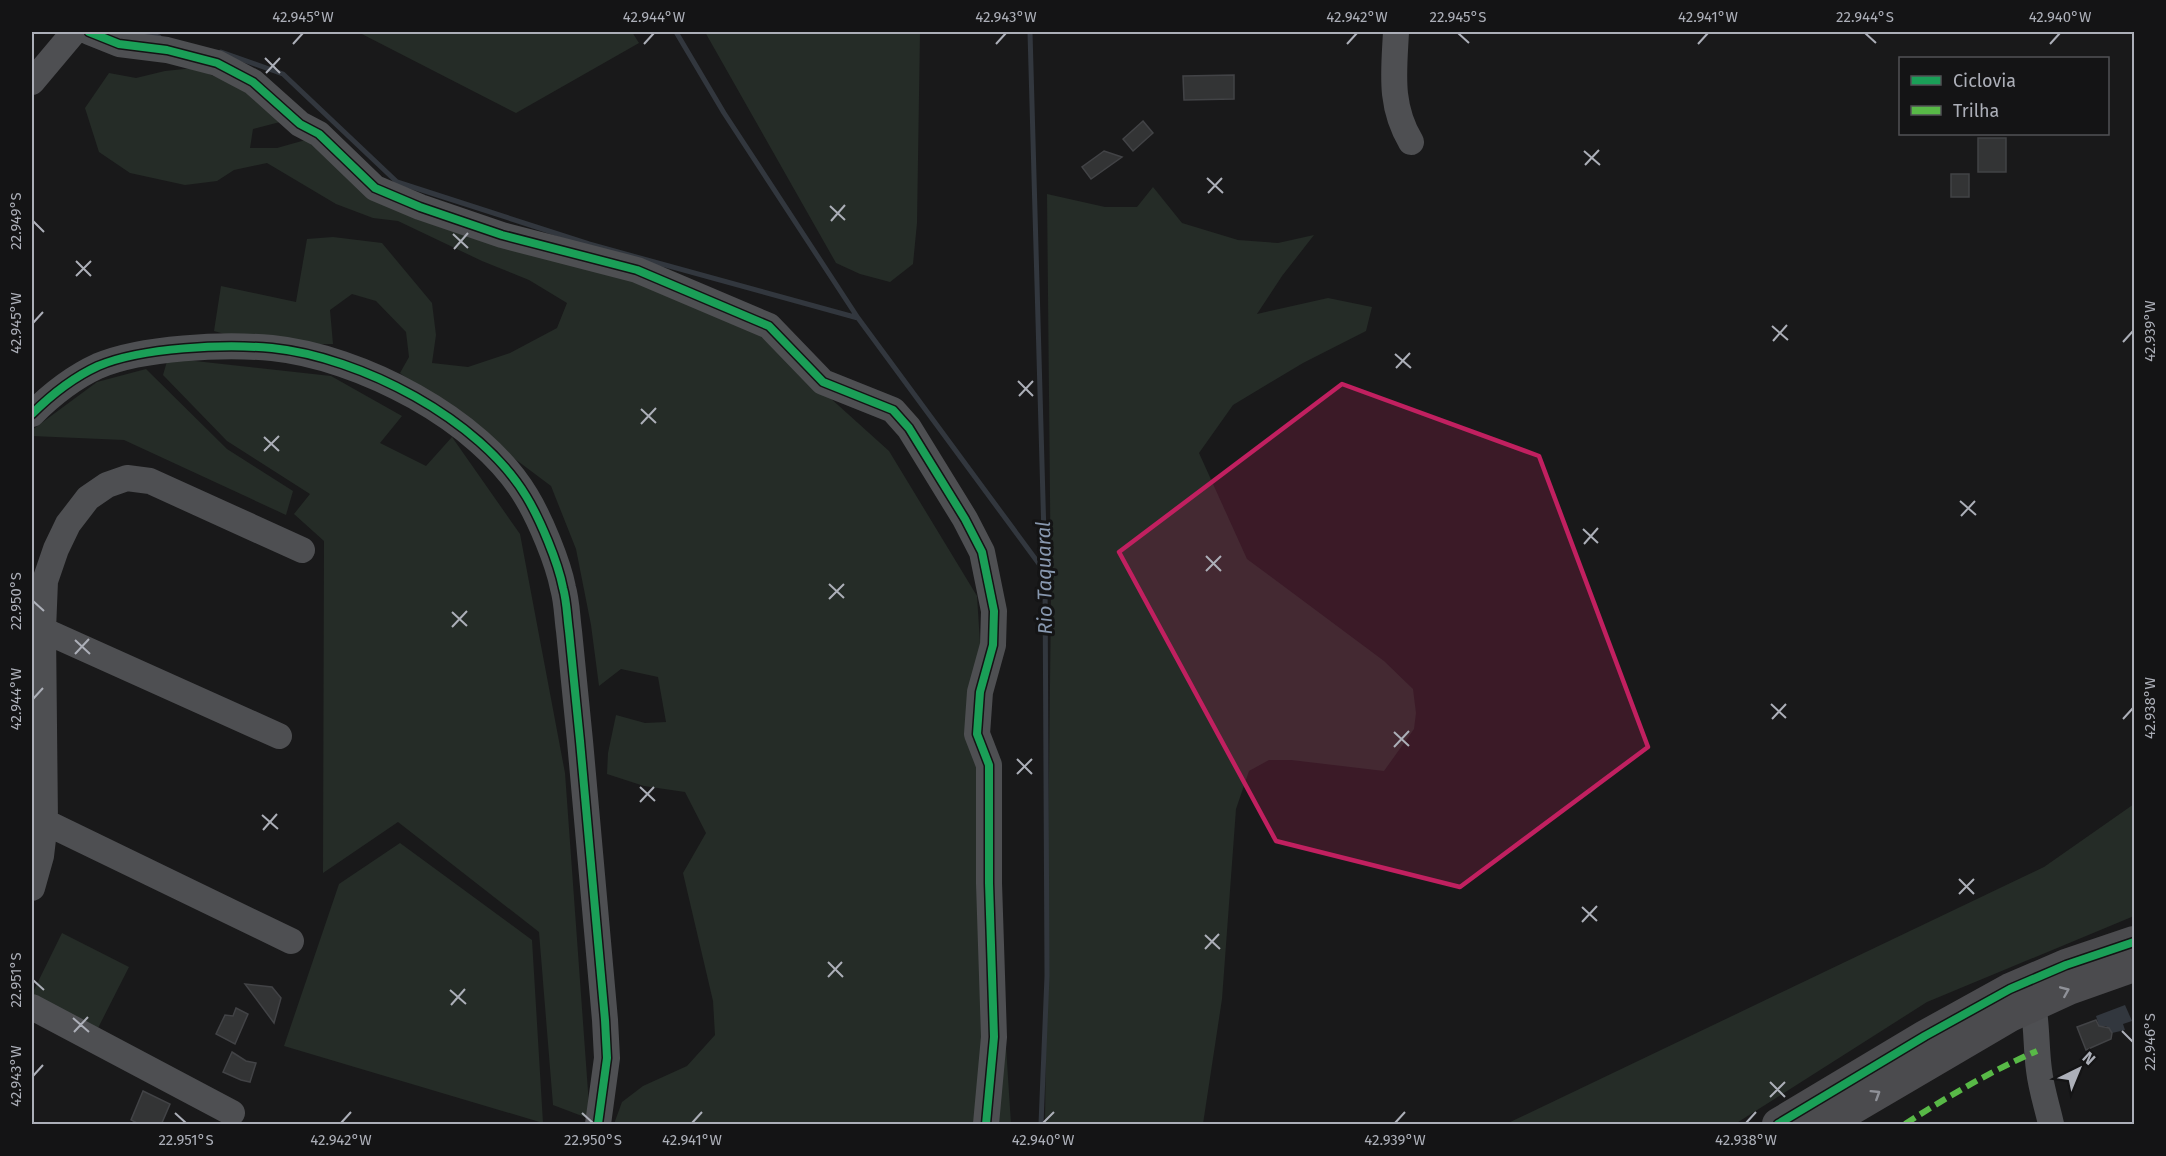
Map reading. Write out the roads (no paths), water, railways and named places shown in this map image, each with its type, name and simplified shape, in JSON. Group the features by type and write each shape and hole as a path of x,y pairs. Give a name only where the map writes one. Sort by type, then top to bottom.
{"main road":[{"path":"1778,1125 1916,1041 2010,989 2066,965 2134,942"},
{"path":"1826,1125 1953,1048 2033,1004 2134,966"}],"street":[{"path":"32,82 75,32"},
{"path":"88,32 119,44 167,51 217,63 252,82 300,123 318,134 375,188 420,207 502,235 637,270 769,326 823,382 893,410 909,428 965,519 982,552 994,610 993,645 980,692 977,734 989,765 989,883 994,1037 986,1125"},
{"path":"1396,32 1393,91 1398,112 1411,142"},
{"path":"32,414 77,377 99,365 121,359 157,352 237,345 278,349 316,356 386,382 438,410 468,431 506,468 526,496 543,531 563,587 584,775 605,1020 607,1058 598,1125"},
{"path":"32,888 41,856 45,822 43,630 45,581 68,524 88,498 107,485 127,478 150,481 302,550"},
{"path":"43,630 279,736"},
{"path":"45,822 291,941"},
{"path":"2033,1004 2038,1030 2040,1078 2052,1125"},
{"path":"32,1007 232,1113"}],"waterway":[{"path":"138,32 159,37"},
{"path":"676,32 724,113 858,318"},
{"name":"Rio Taquaral","path":"1030,32 1045,572 1047,976 1041,1124"},
{"path":"221,52 283,74 397,182 589,244 858,318 1045,572"}]}
